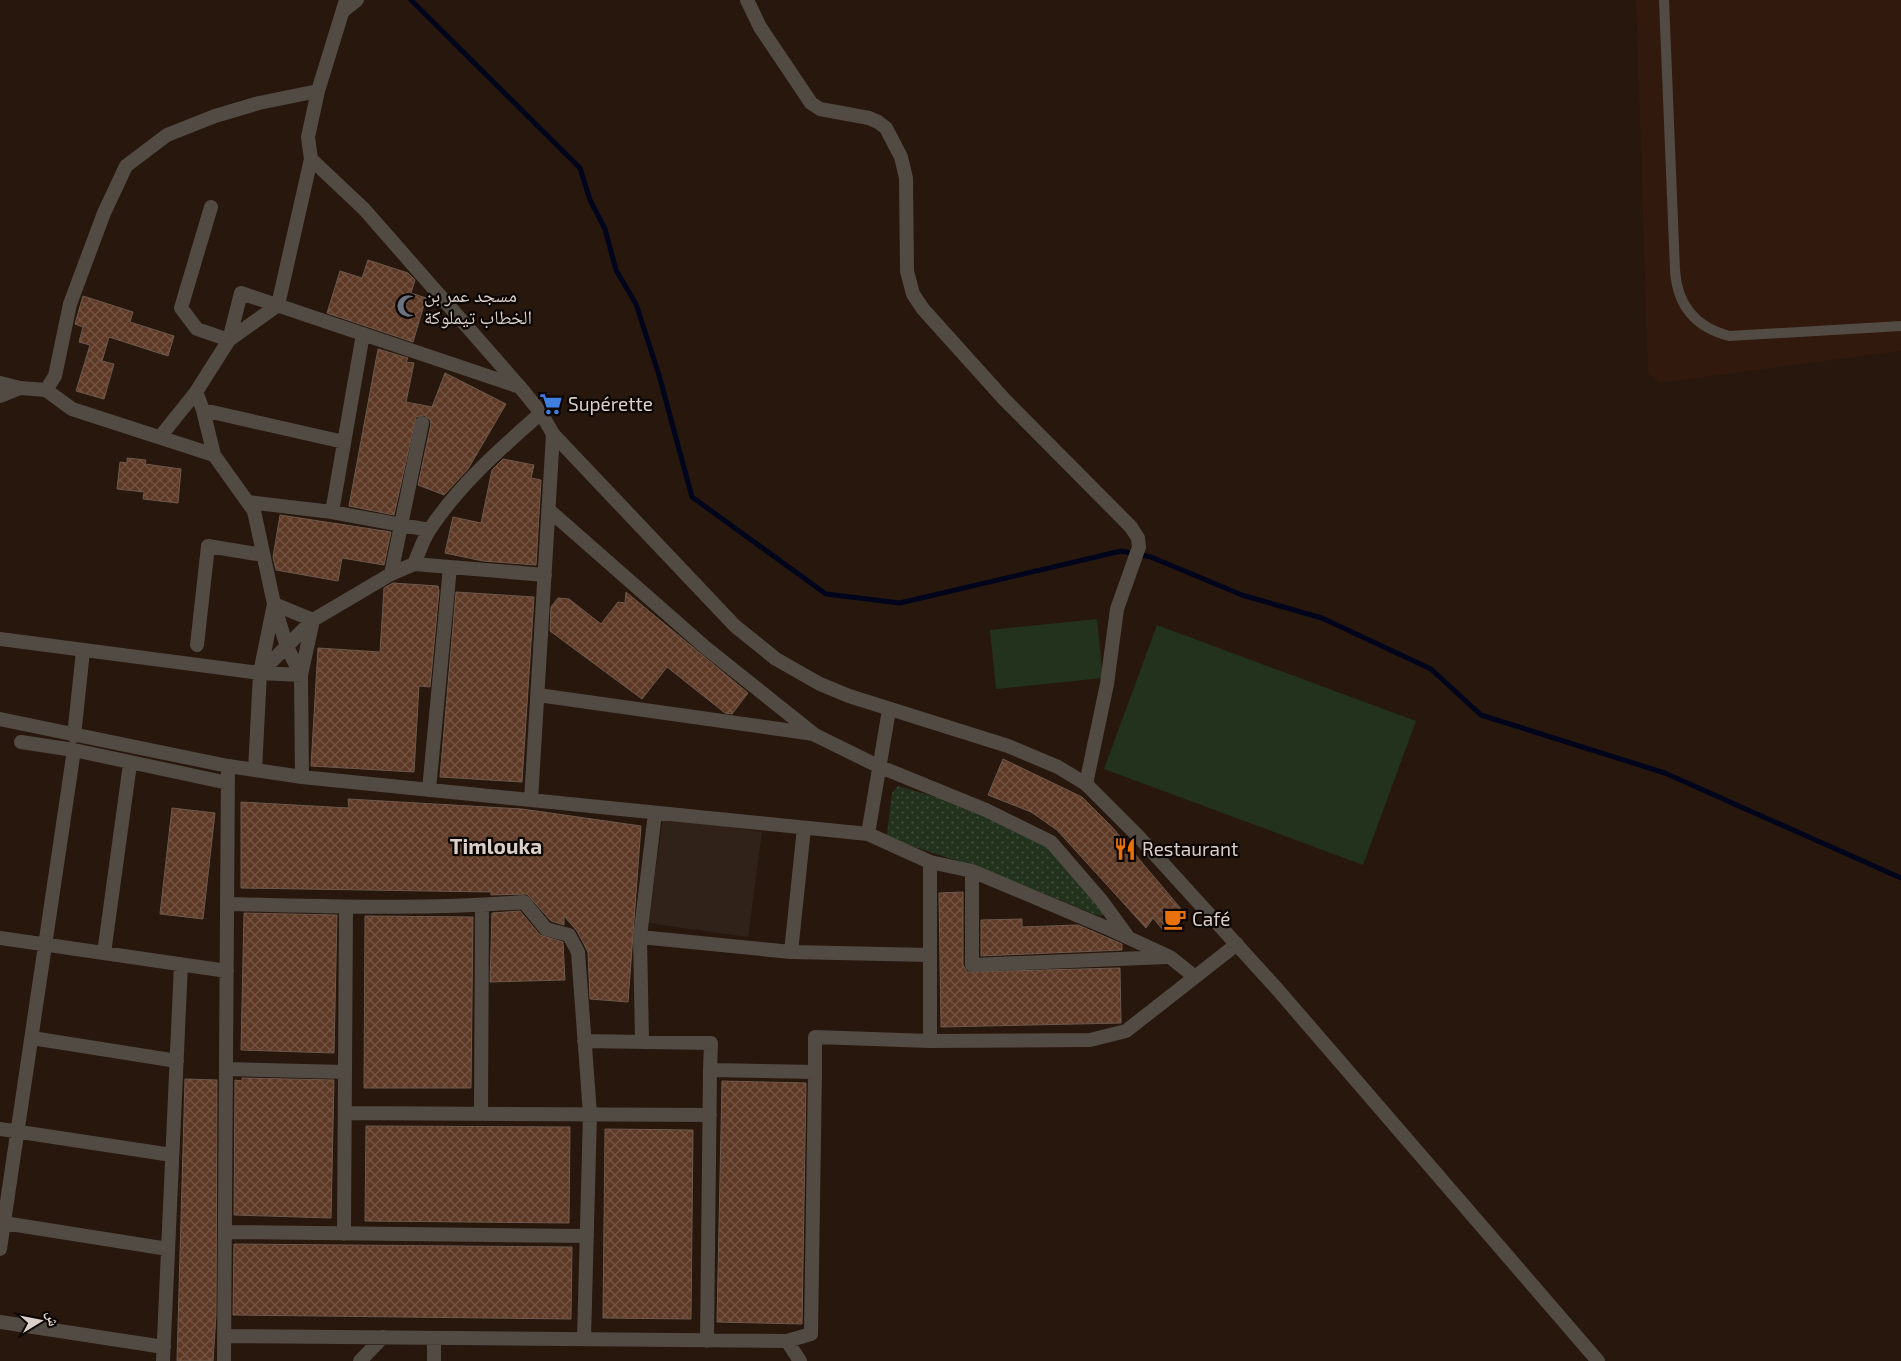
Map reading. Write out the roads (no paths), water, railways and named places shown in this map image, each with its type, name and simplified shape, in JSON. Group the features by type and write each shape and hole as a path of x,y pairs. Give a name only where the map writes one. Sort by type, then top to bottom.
{"street":[{"path":"229,340 278,305 311,159 308,136 318,92 345,6 357,0"},
{"path":"747,0 760,27 811,103 820,109 870,118 886,128 901,157 906,178 907,270 913,294 923,309 1004,399 1131,527 1138,538 1139,548 1117,609 1107,684 1086,784"},
{"path":"46,390 55,376 70,304 104,213 126,166 167,135 215,116 259,103 318,92"},
{"path":"311,159 364,209 520,387 541,413 553,434 735,626 757,644 776,659 820,684 889,710 1008,746 1058,768 1086,784 1110,807 1237,944 1598,1361"},
{"path":"211,207 181,308 197,328 229,340"},
{"path":"160,437 196,392 229,340 241,293 520,387"},
{"path":"332,512 363,334"},
{"path":"0,383 20,388 46,390 72,409 214,455"},
{"path":"0,396 20,388"},
{"path":"196,392 203,410 214,455 254,511 274,604 287,648 301,675"},
{"path":"203,410 344,442"},
{"path":"414,564 429,530 496,452 541,413"},
{"path":"391,574 422,423"},
{"path":"531,800 550,511 553,434"},
{"path":"248,502 332,512 429,530"},
{"path":"550,511 706,648 815,735 878,766 986,810 1051,842 1102,900 1130,939"},
{"path":"197,645 208,546 263,555"},
{"path":"260,673 314,620 391,574 414,564 545,575"},
{"path":"429,790 450,567"},
{"path":"274,604 314,620"},
{"path":"255,770 260,673 274,604"},
{"path":"302,777 301,675 314,620"},
{"path":"0,639 260,673 301,675"},
{"path":"74,736 83,651"},
{"path":"538,695 815,735"},
{"path":"868,834 889,710"},
{"path":"0,719 74,736 228,766 302,777 868,834 930,862 972,871 1130,939 1170,957 1196,977"},
{"path":"21,742 74,750 130,764 228,783"},
{"path":"0,1249 47,943 74,750"},
{"path":"104,953 130,764"},
{"path":"224,1361 228,766"},
{"path":"642,1042 640,938 655,813"},
{"path":"791,952 804,828"},
{"path":"930,862 930,1040"},
{"path":"972,871 972,965 1170,957"},
{"path":"228,904 346,907 482,906 524,902 546,929 569,935 578,952 590,1114 584,1340"},
{"path":"481,1113 482,906"},
{"path":"344,1234 346,907"},
{"path":"0,938 47,943 227,971"},
{"path":"640,938 791,952 929,955"},
{"path":"224,1336 787,1341 811,1334 815,1037 930,1040 1090,1040 1126,1031 1237,944"},
{"path":"0,1322 163,1354 180,964"},
{"path":"32,1038 177,1061"},
{"path":"584,1041 711,1043 707,1340"},
{"path":"226,1069 345,1072"},
{"path":"710,1070 816,1072"},
{"path":"345,1113 710,1115"},
{"path":"0,1129 172,1155"},
{"path":"4,1223 168,1249"},
{"path":"225,1232 586,1236"},
{"path":"360,1361 383,1337"},
{"path":"434,1338 434,1361"},
{"path":"787,1341 800,1361"}],"lane":[{"path":"1664,0 1674,270 1677,290 1685,308 1704,326 1728,336 1901,326"}],"waterway":[{"path":"411,0 580,168 590,200 605,229 616,270 636,304 659,375 692,497 826,594 900,603 1121,551 1151,557 1242,595 1322,618 1431,669 1481,715 1665,773 1901,878"}],"place":[{"name":"مسجد عمر بن الخطاب تيملوكة","path":"408,306"},
{"name":"Supérette","path":"551,404"},
{"name":"Restaurant","path":"1125,849"},
{"name":"Café","path":"1175,919"}],"district":[{"name":"Timlouka","path":"496,847"}]}
